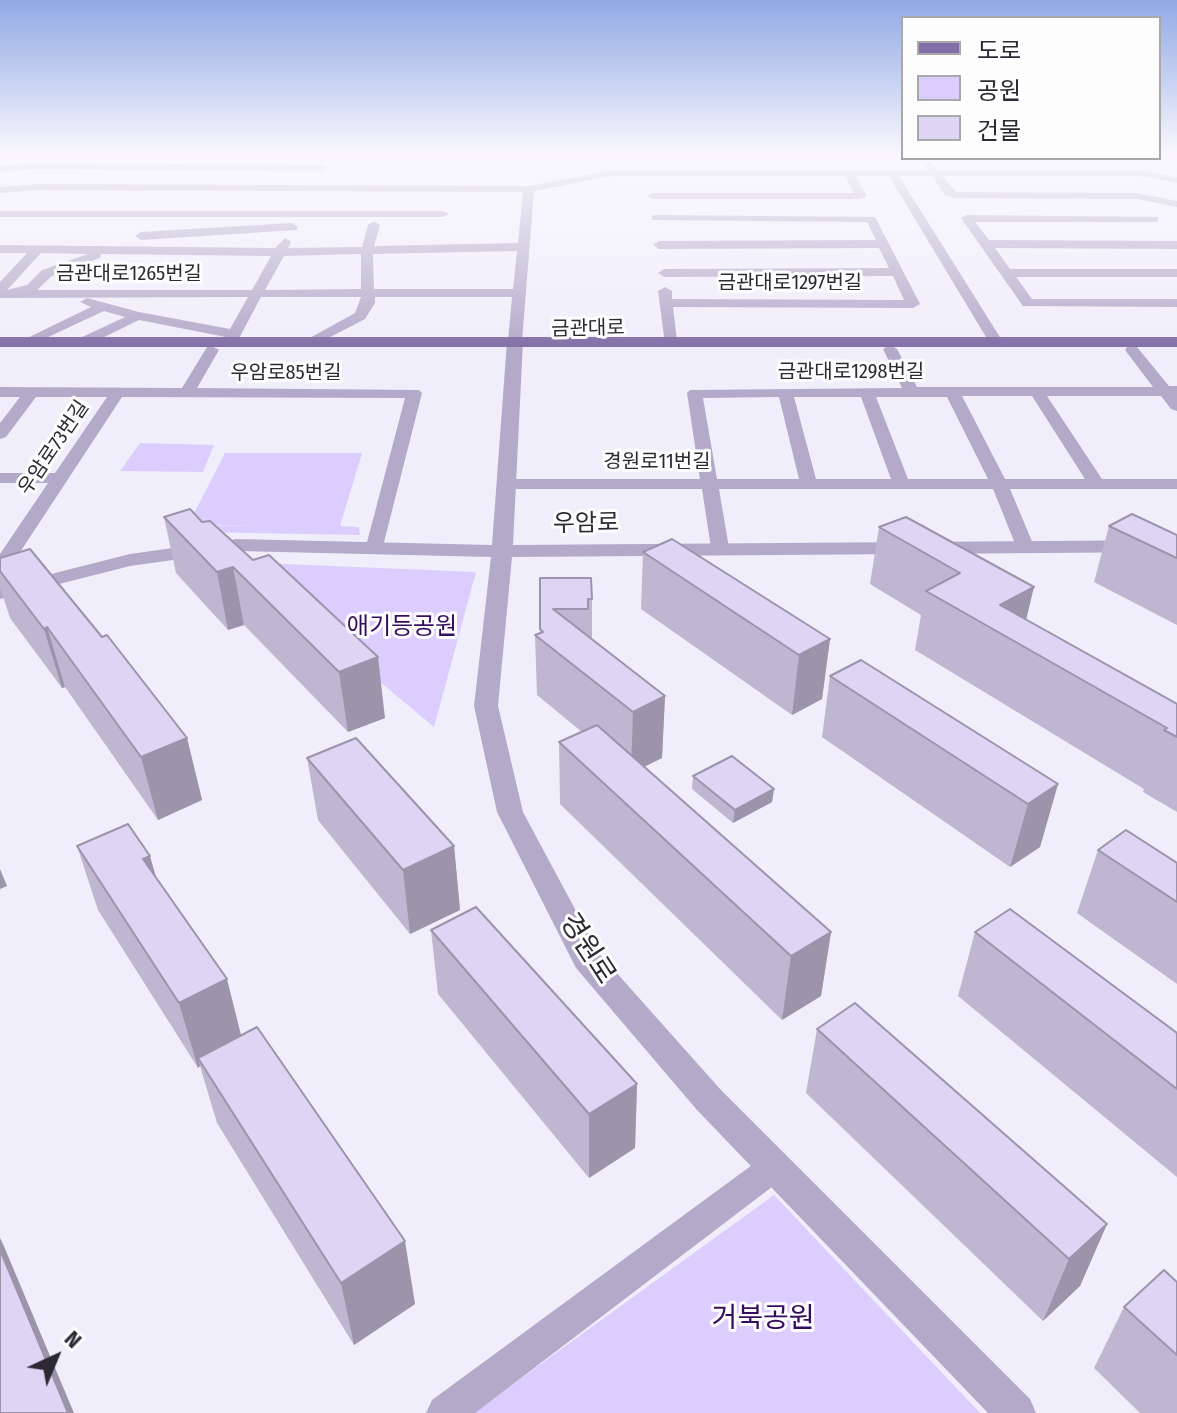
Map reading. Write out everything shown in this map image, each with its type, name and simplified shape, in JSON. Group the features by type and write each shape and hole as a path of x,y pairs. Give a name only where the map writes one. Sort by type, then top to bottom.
{"main road":[{"name":"금관대로","path":"0,342 231,338 311,343 514,346 1177,350"},
{"name":"금관대로","path":"0,349 212,350 670,341 1177,342"}],"street":[{"path":"1,290 32,288 47,273 113,249 140,219"},
{"path":"0,303 42,308 88,298 102,307 231,338 297,219"},
{"path":"347,219 441,231 524,247"},
{"path":"0,249 367,250 422,244 441,231 444,219"},
{"path":"514,346 526,219"},
{"path":"656,219 670,341"},
{"path":"858,219 871,219 899,272"},
{"path":"920,219 996,342"},
{"path":"968,219 1028,303 1177,303"},
{"path":"980,219 1168,233"},
{"name":"금관대로","path":"311,343 360,316 368,303 367,250 374,225"},
{"path":"0,237 292,227 406,227"},
{"path":"986,244 1168,233"},
{"name":"금관대로1297번길","path":"659,245 885,244"},
{"name":"금관대로1265번길","path":"1,290 38,249"},
{"name":"금관대로1297번길","path":"664,273 899,272 913,304 666,303"},
{"path":"1008,273 1177,273"},
{"name":"금관대로1265번길","path":"1,290 88,298 366,292 518,293"},
{"path":"26,342 102,307"},
{"path":"83,342 137,316"},
{"name":"경원로","path":"514,346 502,551 486,706 510,812 587,960 709,1100 1016,1413"},
{"path":"890,349 911,391"},
{"path":"186,393 212,350"},
{"path":"1132,350 1170,391 1177,406"},
{"path":"866,391 902,485"},
{"name":"금관대로1298번길","path":"720,548 695,393 1170,391"},
{"name":"우암로85번길","path":"0,392 414,393 375,546"},
{"name":"우암로73번길","path":"0,568 118,392"},
{"path":"785,392 809,484"},
{"path":"952,392 1000,485 1025,546"},
{"path":"1037,392 1097,484"},
{"path":"0,434 31,393"},
{"path":"0,478 60,478"},
{"name":"경원로11번길","path":"506,484 1177,484"},
{"name":"우암로","path":"0,593 130,560 237,545 502,551 1177,546"},
{"path":"445,1413 774,1167"}],"green space":[{"path":"140,443 214,445 203,472 120,471"},
{"path":"225,453 362,453 340,526 359,527 360,535 193,532 194,526 262,526 188,525"},
{"name":"애기등공원","path":"236,562 476,572 434,727"},
{"name":"거북공원","path":"774,1195 980,1413 473,1413"}],"building":[{"path":"190,509 202,522 210,521 253,560 269,555 378,657 339,672 233,567 217,572 164,517"},
{"path":"1132,514 1177,535 1177,558 1109,526"},
{"path":"906,517 1034,587 1000,605 1177,704 1177,737 1164,730 1167,728 926,591 960,573 879,527"},
{"path":"672,539 830,639 799,655 643,552"},
{"path":"30,549 102,637 107,635 187,738 141,757 47,627 44,629 0,571 0,558"},
{"path":"540,578 591,578 592,599 588,599 588,609 553,609 665,696 633,712 535,635 543,632 540,629"},
{"path":"861,660 1058,784 1028,804 830,676"},
{"path":"597,725 831,932 791,956 559,742"},
{"path":"356,738 454,846 403,870 307,758"},
{"path":"732,756 774,789 735,810 693,776"},
{"path":"128,824 150,856 143,859 227,979 179,1003 77,846"},
{"path":"1126,830 1177,863 1177,902 1098,850"},
{"path":"476,907 637,1084 589,1114 431,930"},
{"path":"1010,909 1177,1033 1177,1089 975,932"},
{"path":"855,1003 1107,1224 1069,1259 817,1029"},
{"path":"257,1027 405,1241 341,1283 198,1058"},
{"path":"0,1250 68,1413 0,1413"},
{"path":"1164,1270 1177,1282 1177,1355 1124,1307"}]}
